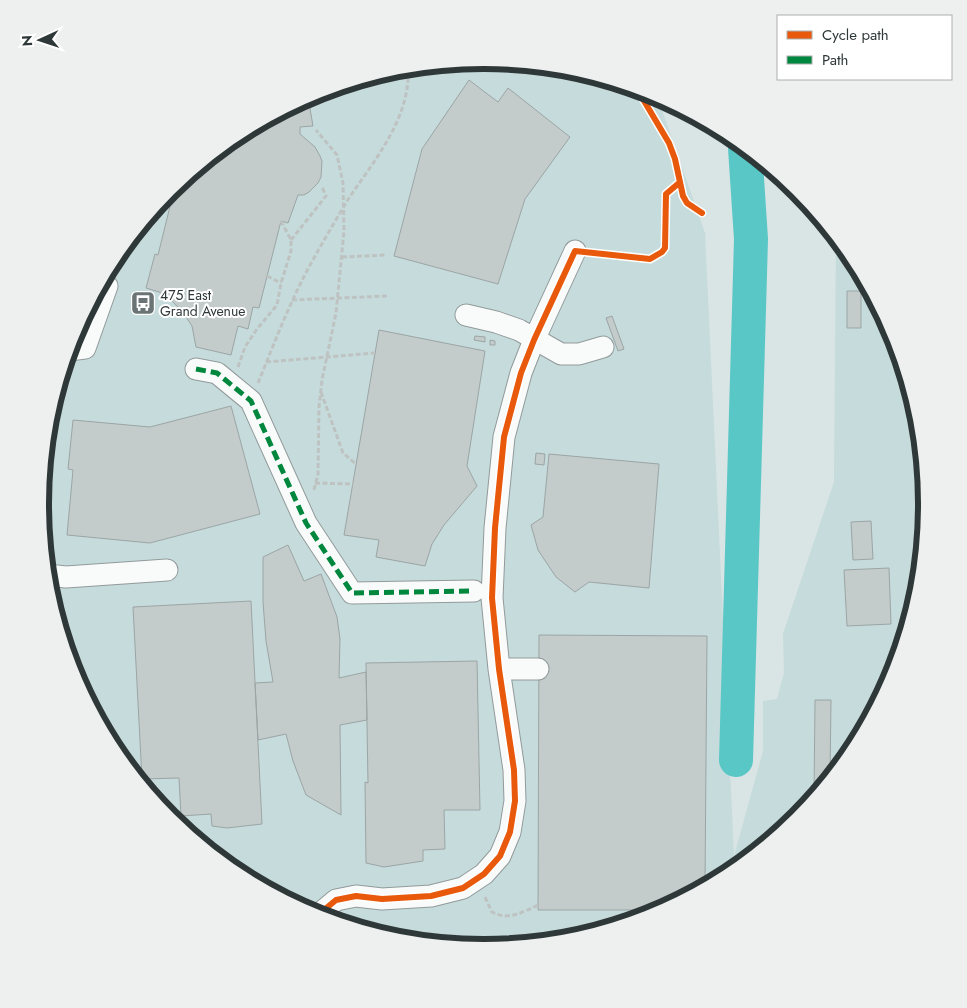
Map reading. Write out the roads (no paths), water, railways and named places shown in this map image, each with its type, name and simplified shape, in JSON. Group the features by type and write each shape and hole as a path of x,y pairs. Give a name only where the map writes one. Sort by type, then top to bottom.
{"street":[{"path":"325,909 336,900 356,896 382,899 431,896 463,888 484,874 500,856 510,832 515,801 514,770 492,598 495,528 504,437 521,373 534,340 576,251"},
{"path":"78,349 85,348 106,289"},
{"path":"466,315 519,330 561,354 579,354 603,347"},
{"path":"196,369 217,373 251,401 306,523 352,593 474,591"},
{"path":"55,576 66,577 167,570"},
{"path":"500,669 538,668"}],"waterway":[{"path":"736,760 751,239 746,157"}],"place":[{"name":"475 East Grand Avenue","path":"143,303"}]}
